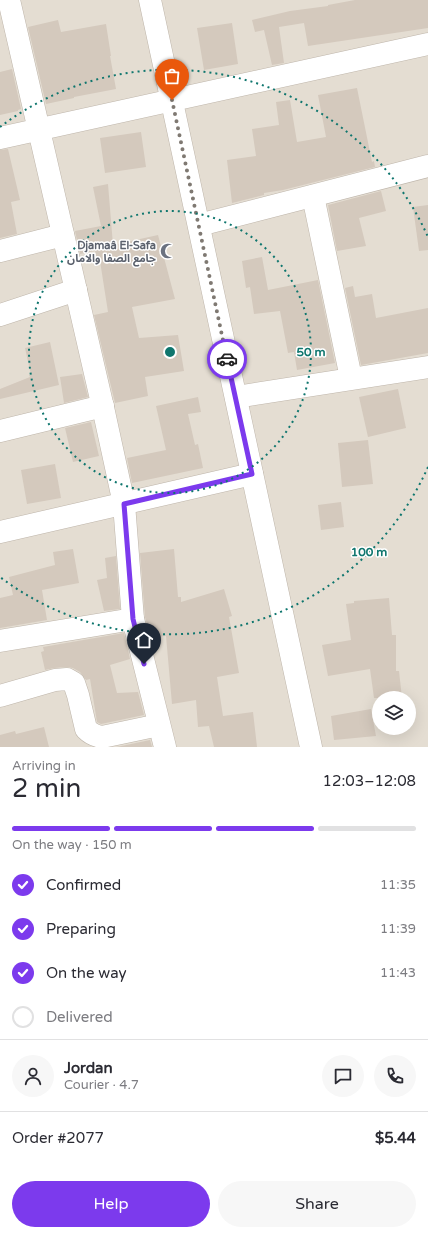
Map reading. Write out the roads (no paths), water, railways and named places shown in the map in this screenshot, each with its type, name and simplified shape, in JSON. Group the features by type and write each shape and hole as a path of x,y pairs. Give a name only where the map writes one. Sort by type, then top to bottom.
{"street":[{"path":"9,0 7,23 38,130 103,406 124,504 133,619 165,747"},
{"path":"150,0 311,747"},
{"path":"0,138 428,44"},
{"path":"198,225 428,166"},
{"path":"313,196 351,378"},
{"path":"0,251 63,235"},
{"path":"0,315 76,290"},
{"path":"236,397 428,367"},
{"path":"0,431 103,406"},
{"path":"0,532 252,474"},
{"path":"0,641 133,619"},
{"path":"0,696 55,680 67,679 74,683 86,729 95,736 159,725"}],"place":[{"name":"Djamaâ El-Safa جامع الصفا والامان","path":"168,251"}]}
